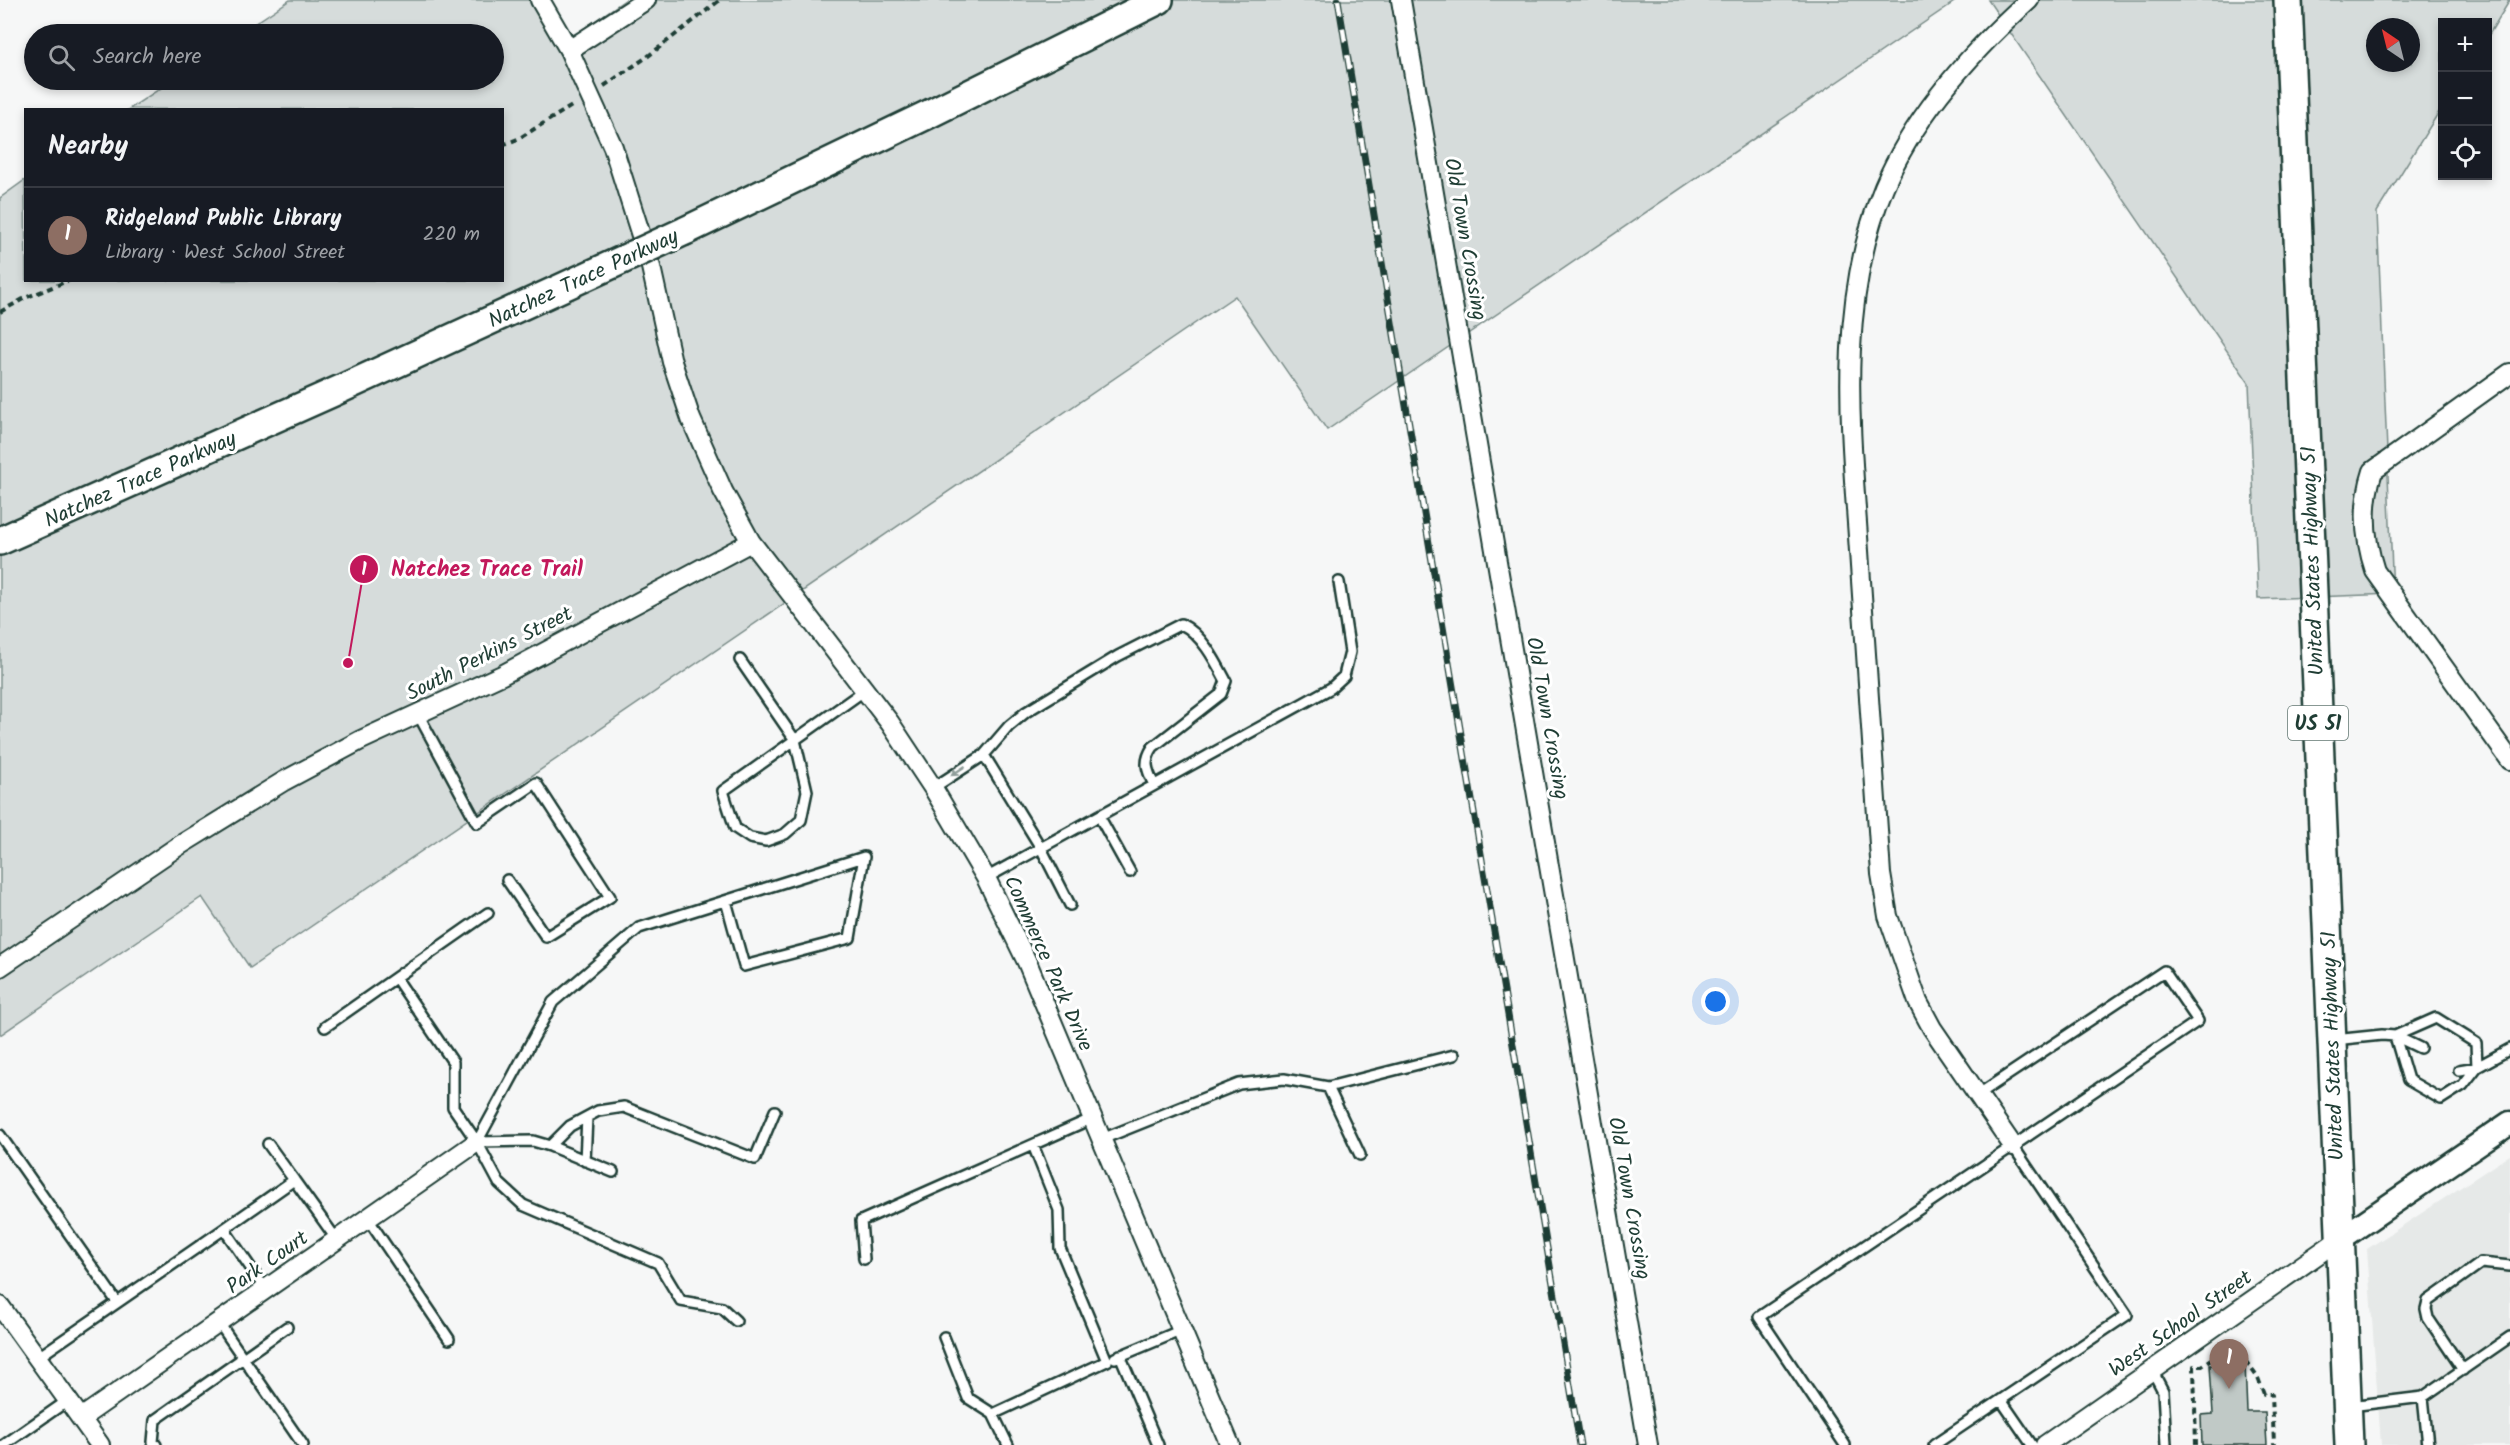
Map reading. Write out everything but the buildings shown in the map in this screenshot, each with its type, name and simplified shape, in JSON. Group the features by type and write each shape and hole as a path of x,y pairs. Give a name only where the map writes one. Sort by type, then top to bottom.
{"main road":[{"name":"Natchez Trace Parkway","path":"0,541 343,388 685,231 1159,0"},
{"name":"United States Highway 51","path":"2288,0 2349,1445"}],"street":[{"path":"540,0 569,50 614,147 651,267 672,362 691,419 723,492 751,542"},
{"path":"569,50 646,0"},
{"name":"Old Town Crossing","path":"1401,0 1648,1445"},
{"path":"2013,1146 1932,1028 1918,1002 1888,916 1882,885 1848,391 1853,310 1864,254 1884,188 1902,151 1924,117 1986,38 2029,0"},
{"path":"2510,373 2373,471 2366,491 2367,545 2375,571 2503,736 2510,760"},
{"name":"Commerce Park Drive","path":"751,542 890,723 933,788 986,878 1027,962 1230,1445"},
{"name":"South Perkins Street","path":"0,967 177,847 284,781 361,740 502,675 751,542"},
{"path":"2340,1239 2510,1123"},
{"name":"Park Court","path":"81,1418 477,1142"},
{"name":"West School Street","path":"2045,1445 2340,1239"},
{"path":"0,1306 100,1445"}],"lane":[{"path":"986,878 1331,688 1344,676 1350,652 1339,582"},
{"path":"933,788 984,755 1009,726 1026,712 1118,656 1181,624 1190,628 1215,661 1226,681 1221,694 1153,747 1146,758 1146,769 1154,785"},
{"path":"740,660 795,740 807,791 801,820 785,834 766,841 750,838 735,828 723,791 795,740 865,690"},
{"path":"418,714 477,823 536,783 610,897 546,937 507,880"},
{"path":"984,755 1041,848 1070,905"},
{"path":"1099,816 1130,872"},
{"path":"477,1142 553,1002 639,928 864,856 850,938 744,966 726,901"},
{"path":"326,1027 488,913"},
{"path":"1845,1445 1759,1317 2198,1021 2164,970 1979,1094"},
{"path":"396,978 453,1062 453,1107 477,1142 499,1183 523,1205 658,1263 681,1300 722,1308 736,1321"},
{"path":"2436,1018 2476,1043 2477,1067 2463,1085 2440,1099 2408,1080 2395,1036 2436,1018"},
{"path":"2332,1040 2382,1035 2395,1036 2420,1048"},
{"path":"2458,1070 2477,1067 2510,1049"},
{"path":"1102,1139 1239,1084 1284,1079 1328,1087 1454,1055"},
{"path":"1328,1087 1360,1155"},
{"path":"550,1146 570,1126 598,1111 624,1107 755,1159 776,1111"},
{"path":"585,1161 587,1117"},
{"path":"864,1259 861,1221 1094,1118"},
{"path":"0,1135 117,1302"},
{"path":"477,1142 533,1141 614,1172"},
{"path":"268,1144 337,1240"},
{"path":"1033,1145 1059,1210 1060,1248 1107,1361"},
{"path":"1934,1445 2127,1315 2013,1146"},
{"path":"37,1358 294,1180"},
{"path":"368,1219 448,1339"},
{"path":"224,1229 266,1290"},
{"path":"2463,1370 2428,1318 2426,1309 2428,1301 2481,1263 2510,1266"},
{"path":"219,1323 303,1445"},
{"path":"156,1445 153,1442 155,1420 287,1326"},
{"path":"993,1414 1120,1355 1182,1330"},
{"path":"944,1337 968,1398 993,1414 1008,1445"},
{"path":"2348,1406 2423,1397 2510,1337"},
{"path":"1120,1355 1158,1445"},
{"path":"2152,1370 2163,1391 2166,1445"},
{"path":"2423,1397 2428,1445"},
{"path":"2001,1400 2032,1445"},
{"path":"4,1445 67,1401"}],"path":[{"path":"504,144 518,139 591,95 647,57 720,0"},
{"path":"0,312 25,298 65,282"},
{"path":"2196,1445 2194,1366 2202,1366 2234,1344 2258,1378 2264,1394 2272,1394 2274,1445"}],"shaded area":[{"path":"290,0 548,0 573,36 625,0 1957,0 1327,430 1235,296 250,968 202,897 0,1035 0,198 24,181 24,282 504,282 504,108 131,108 158,90 504,90 504,24 254,24"},
{"path":"1988,0 2510,0 2492,29 2492,18 2438,18 2438,113 2377,212 2393,594 2258,599 2249,383"},
{"path":"2510,1155 2510,1445 2381,1445 2367,1249"}],"railway":[{"path":"1338,0 1580,1445"}],"place":[{"name":"Natchez Trace Trail","path":"348,663"},
{"name":"Ridgeland Public Library","path":"2229,1389"}]}
